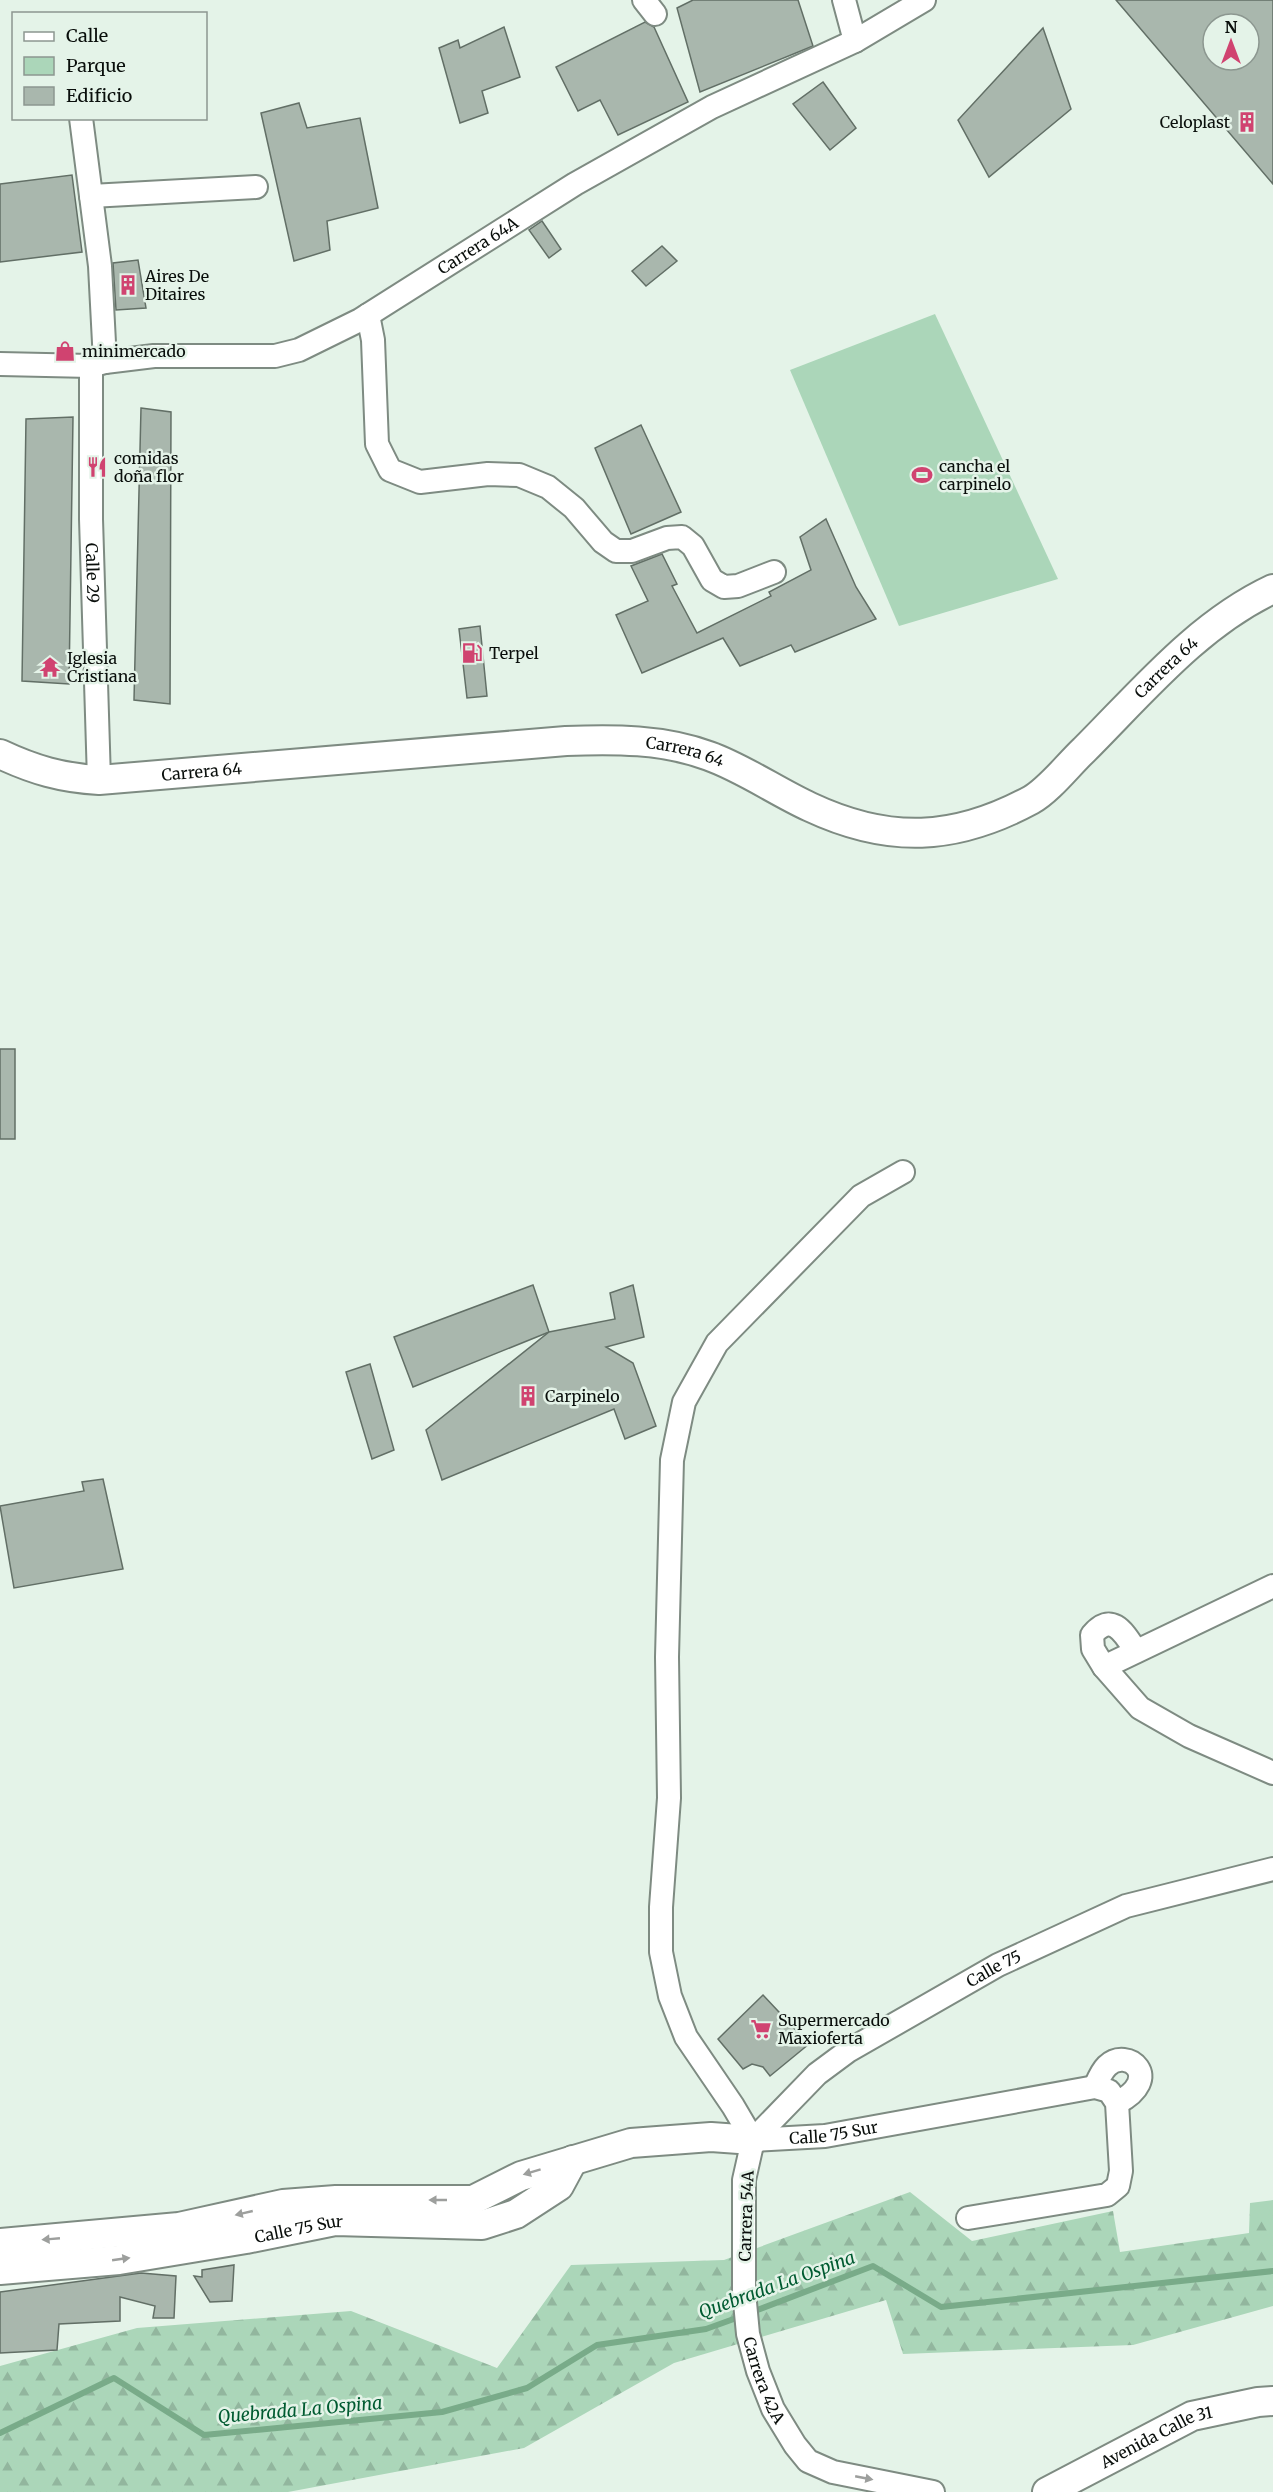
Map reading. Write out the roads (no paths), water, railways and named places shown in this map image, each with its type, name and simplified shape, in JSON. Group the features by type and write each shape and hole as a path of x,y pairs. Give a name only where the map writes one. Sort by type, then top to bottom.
{"street":[{"path":"844,0 855,41"},
{"name":"Carrera 64A","path":"0,364 98,364 154,356 275,356 298,350 368,315 575,184 712,107 855,41 924,0"},
{"name":"Calle 29","path":"81,120 100,266 92,519 99,780"},
{"path":"91,196 256,187"},
{"path":"368,315 373,339 377,444 390,470 420,482 488,474 519,475 548,487 574,508 603,542 616,551 632,551 667,538 682,537 693,546 712,580 724,587 738,586 774,572"},
{"name":"Carrera 64","path":"0,754 30,768 72,778 99,780 601,739 654,742 710,756 811,808 853,825 925,834 960,829 998,816 1034,798 1202,633 1258,596 1273,589"},
{"path":"753,2140 686,2037 670,1996 662,1952 660,1929 669,1798 667,1658 672,1461 684,1402 717,1344 861,1196 903,1172"},
{"path":"1104,1667 1273,1586"},
{"path":"1136,1651 1120,1629 1112,1624 1105,1624 1092,1635 1091,1643 1104,1667 1140,1708 1189,1736 1273,1773"},
{"name":"Calle 75","path":"753,2140 817,2074 848,2051 998,1965 1126,1906 1273,1869"},
{"path":"968,2218 1107,2195 1118,2186 1121,2170 1117,2103 1109,2091 1095,2087 1105,2067 1113,2061 1124,2060 1134,2064 1140,2073 1140,2083 1129,2097 1117,2103"},
{"name":"Calle 75 Sur","path":"0,2243 178,2227 283,2204 336,2200 473,2200 521,2176 631,2144 665,2139 711,2137 753,2140 825,2136 1095,2087"},
{"name":"Carrera 54A","path":"744,2292 744,2180 753,2140"},
{"name":"Calle 75 Sur","path":"0,2270 119,2259 246,2239 335,2221 482,2225 516,2214 559,2186 573,2160"},
{"path":"494,2190 515,2198 516,2214"},
{"name":"Carrera 42A","path":"744,2292 748,2334 758,2371 773,2409 795,2445 808,2461 833,2472 933,2492"},
{"name":"Avenida Calle 31","path":"1047,2492 1192,2416 1273,2401"}],"waterway":[{"name":"Quebrada La Ospina","path":"752,2312 873,2266 941,2307 1273,2271"},
{"name":"Quebrada La Ospina","path":"0,2433 114,2378 204,2435 442,2412 527,2388 597,2345 706,2329 742,2316"}],"place":[{"name":"Celoplast","path":"1247,122"},
{"name":"Aires De Ditaires","path":"128,285"},
{"name":"minimercado","path":"65,351"},
{"name":"comidas doña flor","path":"97,467"},
{"name":"cancha el carpinelo","path":"922,475"},
{"name":"Terpel","path":"472,653"},
{"name":"Iglesia Cristiana","path":"50,667"},
{"name":"Carpinelo","path":"528,1396"},
{"name":"Supermercado Maxioferta","path":"761,2029"}]}
